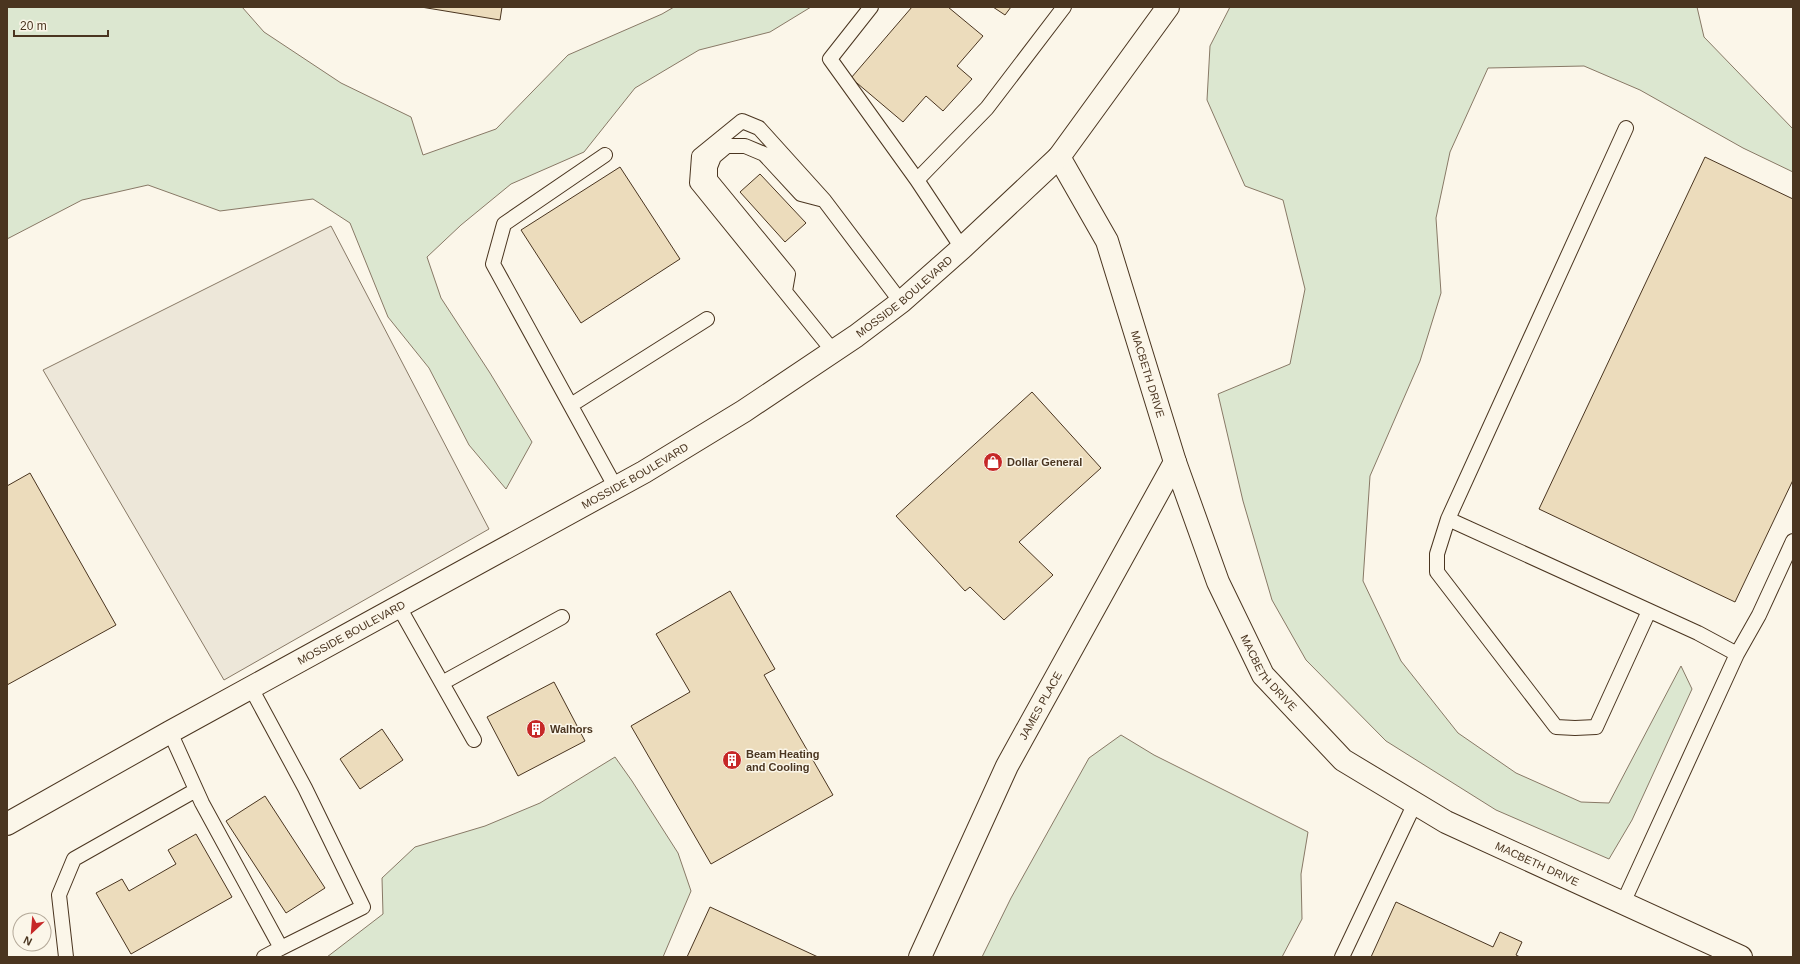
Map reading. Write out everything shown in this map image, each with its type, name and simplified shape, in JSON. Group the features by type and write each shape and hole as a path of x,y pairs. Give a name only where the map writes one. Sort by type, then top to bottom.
{"street":[{"name":"MOSSIDE BOULEVARD","path":"7,824 170,732 616,488 744,411 833,351 901,302 962,248 1059,157 1168,7"},
{"name":"MACBETH DRIVE","path":"1059,157 1107,241 1175,462 1218,582 1263,675 1344,760 1446,822 1741,957"},
{"name":"JAMES PLACE","path":"920,957 1007,766 1175,462"}],"lane":[{"path":"871,7 830,59 917,180 962,248"},
{"path":"917,180 987,108 1064,7"},
{"path":"833,351 697,183 699,156 742,121 759,128 824,200 901,302"},
{"path":"1626,128 1448,519 1437,554 1437,572 1556,727 1596,727 1649,611"},
{"path":"785,292 788,274 710,178 710,168 714,157 727,146 745,146 764,154 801,194 824,200"},
{"path":"605,155 504,224 493,264 616,488"},
{"path":"571,405 707,319"},
{"path":"1448,519 1698,633 1737,654"},
{"path":"1623,903 1737,654 1759,615 1793,541"},
{"path":"399,607 474,740"},
{"path":"442,683 562,617"},
{"path":"251,688 305,788 363,907 264,957"},
{"path":"170,732 196,790 281,948"},
{"path":"66,957 59,894 74,858 196,790"},
{"path":"1342,957 1415,803"}],"green space":[{"path":"7,7 242,7 264,32 341,83 411,117 423,155 496,129 568,55 662,14 674,7 811,7 770,32 699,50 635,88 584,152 511,184 461,225 427,257 441,298 490,373 532,442 506,489 469,445 429,368 388,317 350,223 313,199 220,211 148,185 82,200 7,239"},
{"path":"1230,7 1697,7 1704,37 1793,129 1793,172 1743,148 1640,90 1584,66 1488,68 1450,152 1436,218 1441,293 1420,361 1370,476 1363,581 1401,661 1458,733 1516,773 1581,802 1609,803 1681,666 1692,689 1632,820 1609,859 1496,810 1386,741 1306,660 1272,600 1243,501 1218,394 1290,364 1305,289 1283,200 1245,186 1207,100 1210,46"},
{"path":"1121,735 1154,755 1308,832 1301,874 1302,919 1282,957 982,957 1011,898 1089,758"},
{"path":"615,757 678,853 691,891 663,957 327,957 383,914 382,878 415,847 485,826 540,803"}],"shaded area":[{"path":"331,226 489,529 224,680 43,370"}],"building":[{"path":"421,7 502,7 500,20"},
{"path":"912,7 948,7 983,36 957,66 972,79 943,111 926,96 903,122 851,78"},
{"path":"993,7 1011,7 1005,15"},
{"path":"1705,157 1793,199 1793,480 1735,602 1539,509"},
{"path":"620,167 680,259 581,323 521,230"},
{"path":"760,174 806,223 785,242 740,192"},
{"path":"1032,392 1101,468 1019,542 1053,575 1004,620 970,587 965,591 896,516"},
{"path":"30,473 116,625 7,685 7,486"},
{"name":"Beam Heating and Cooling","path":"730,591 775,669 764,675 833,795 711,864 631,726 690,692 656,634"},
{"name":"Walhors","path":"554,682 585,741 518,776 487,717"},
{"path":"382,729 403,760 360,789 340,759"},
{"path":"265,796 325,888 286,913 226,821"},
{"path":"196,834 232,897 131,954 96,893 122,879 129,891 176,864 168,850"},
{"path":"1396,902 1493,947 1500,932 1522,942 1516,955 1520,957 1371,957"},
{"path":"710,907 818,957 687,957"}],"place":[{"name":"Dollar General","path":"993,462"},
{"name":"Walhors","path":"536,729"},
{"name":"Beam Heating and Cooling","path":"732,760"}]}
